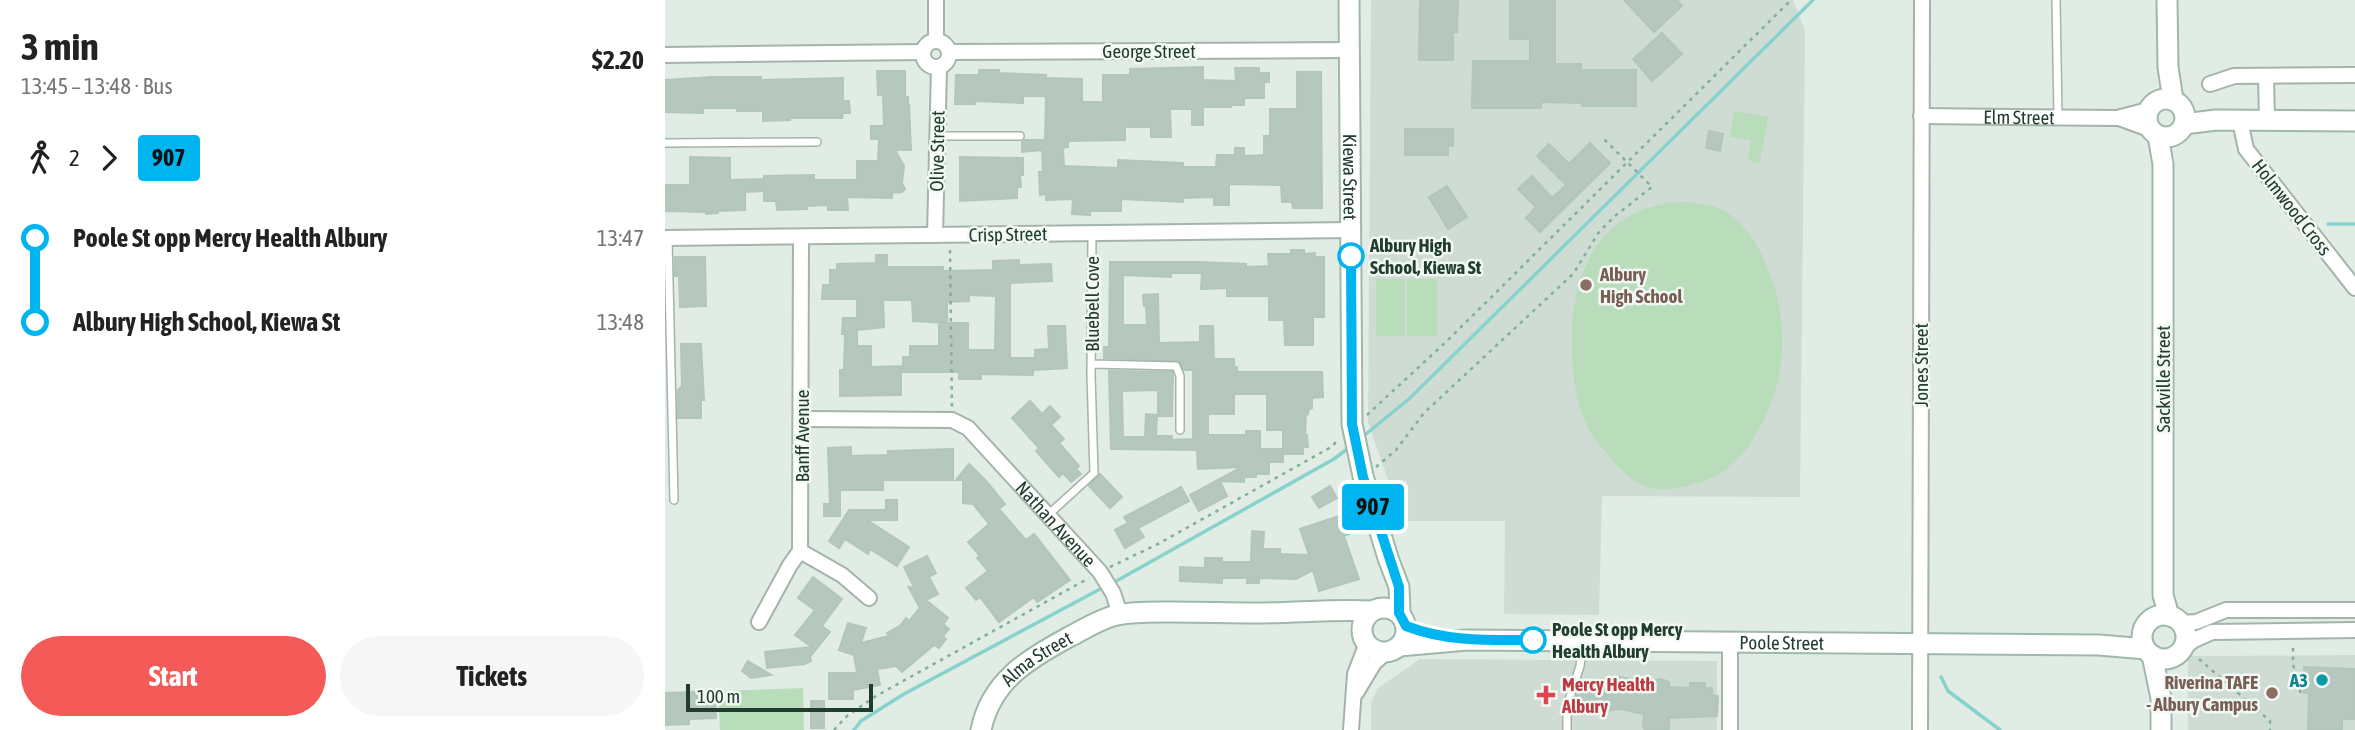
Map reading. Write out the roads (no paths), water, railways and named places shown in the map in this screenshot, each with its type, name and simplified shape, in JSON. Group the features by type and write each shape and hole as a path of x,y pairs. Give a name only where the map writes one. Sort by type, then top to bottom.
{"street":[{"path":"936,0 936,40"},
{"name":"Kiewa Street","path":"1349,0 1351,407 1361,468 1399,587 1403,620"},
{"name":"Jones Street","path":"1920,730 1922,0"},
{"name":"Sackville Street","path":"2166,640 2163,595 2163,164 2168,67 2167,0"},
{"path":"936,40 946,45 949,52 946,63 939,66 927,64 923,52 926,45 936,40"},
{"name":"George Street","path":"949,52 1350,50"},
{"path":"665,55 923,52"},
{"name":"Olive Street","path":"936,235 939,66"},
{"path":"2210,84 2234,76 2355,75"},
{"path":"2266,76 2267,121"},
{"name":"Elm Street","path":"1921,116 2355,121"},
{"name":"Holmwood Cross","path":"2241,121 2246,149 2355,288"},
{"name":"Crisp Street","path":"666,239 1351,230"},
{"name":"Banff Avenue","path":"800,551 801,237"},
{"name":"Nathan Avenue","path":"802,419 952,420 975,434 1100,573 1113,593 1120,614"},
{"path":"759,622 800,551 842,575 869,598"},
{"name":"Kiewa Street","path":"1376,609 1388,583 1388,558"},
{"path":"1120,614 1303,613 1387,607 1403,620 1404,640 1364,677 1352,702"},
{"path":"1351,730 1356,666 1367,616 1376,609"},
{"name":"Poole Street","path":"2166,640 2196,622 2226,610 2350,610"},
{"path":"1303,613 1345,623 1364,636 1372,648 1393,649"},
{"name":"Alma Street","path":"981,730 988,706 1001,684 1016,669 1104,618 1120,614"},
{"name":"Poole Street","path":"1403,620 1433,635 1467,639 1730,642 2099,645 2126,638 2194,640 2212,632 2349,630"},
{"name":"Poole Street","path":"1393,649 1467,639"},
{"path":"2161,730 2166,640"},
{"path":"1730,642 1730,730"}],"lane":[{"path":"2056,0 2058,117"},
{"path":"937,136 1020,136"},
{"path":"665,143 817,142"},
{"name":"Bluebell Cove","path":"1048,515 1094,473 1091,375 1092,233"},
{"path":"666,239 674,500"},
{"path":"1092,364 1176,366 1180,376 1180,430"},
{"path":"2349,630 2350,610"},
{"path":"1567,730 1567,706 1580,666 1583,640"}],"waterway":[{"path":"1361,438 1409,399 1813,0"},
{"path":"2328,224 2355,224"},
{"path":"1111,584 1334,459 1350,447"},
{"path":"854,730 861,721 904,694 1104,587"},
{"path":"1941,677 1948,691 2000,730"}],"place":[{"name":"Albury High School, Kiewa St","path":"1351,256"},
{"name":"Albury High School","path":"1586,285"},
{"name":"Poole St opp Mercy Health Albury","path":"1533,640"},
{"name":"A3","path":"2322,680"},
{"name":"Riverina TAFE - Albury Campus","path":"2272,693"},
{"name":"Mercy Health Albury","path":"1546,695"}]}
